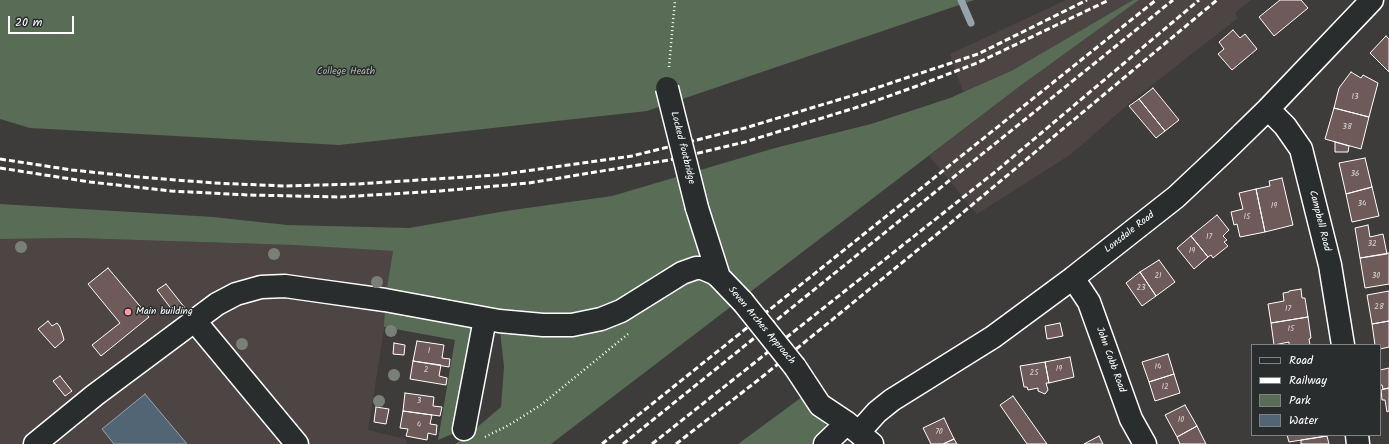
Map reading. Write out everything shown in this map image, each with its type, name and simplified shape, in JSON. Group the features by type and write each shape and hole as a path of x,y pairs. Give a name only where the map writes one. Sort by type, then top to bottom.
{"street":[{"name":"Lonsdale Road","path":"825,444 860,433 877,412 892,400 993,337 1073,278 1176,197 1268,109 1372,0"},
{"name":"Locked footbridge","path":"667,88 697,208 719,277"},
{"name":"Campbell Road","path":"1268,109 1285,126 1301,149 1330,266 1343,344"},
{"name":"Seven Arches Approach","path":"35,444 95,395 217,304 236,294 261,287 285,286 385,300 499,321 572,325 601,319 621,311 687,270 702,268 719,277 743,302 795,367 820,405 860,433"},
{"name":"John Cobb Road","path":"1073,278 1089,302 1131,419 1145,444"},
{"path":"472,434 485,318"},
{"path":"194,320 296,444"}],"path":[{"path":"667,88 675,0"},
{"path":"472,434 509,425 541,405 630,332"}],"shaded area":[{"path":"1066,0 1133,0 1013,70 963,92 950,54"},
{"path":"1139,0 1251,0 1235,13 1238,18 1138,96 1070,155 977,214 929,156 1020,86"},
{"path":"76,238 293,245 393,251 385,300 384,330 368,430 406,439 407,444 0,444 0,239"}],"green space":[{"name":"College Heath","path":"0,0 974,0 647,111 339,145 30,128 0,119"},
{"path":"1133,0 1139,0 1020,86 551,444 455,444 462,440 501,407 504,367 499,321 485,319 464,429 438,440 455,340 384,327 385,300 393,251 293,245 76,238 0,239 0,204 213,217 287,225 409,228 506,211 612,196 775,148 871,124 950,98 1013,70"},
{"path":"802,397 842,444 738,444"}],"water":[{"path":"145,394 187,444 114,444 102,429"}],"building":[{"path":"1280,0 1301,0 1308,8 1274,36 1259,17"},
{"path":"1233,30 1240,38 1245,34 1257,49 1232,70 1218,54 1224,49 1219,42"},
{"path":"1386,36 1389,39 1389,72 1370,53"},
{"path":"1351,72 1361,78 1363,75 1378,83 1369,117 1334,108 1339,88"},
{"path":"1153,88 1179,120 1165,131 1139,99"},
{"path":"1139,99 1165,131 1156,138 1129,106"},
{"path":"1334,108 1369,117 1361,149 1325,139"},
{"path":"1335,142 1349,146 1348,152 1335,152"},
{"path":"1365,158 1372,187 1346,194 1339,163"},
{"path":"1282,178 1293,225 1265,232 1256,189 1270,186 1269,181"},
{"path":"1372,187 1379,216 1352,222 1346,194"},
{"path":"1256,189 1265,232 1240,237 1237,224 1234,225 1231,212 1243,209 1239,193"},
{"path":"1217,215 1229,230 1223,236 1227,240 1224,242 1228,246 1213,258 1211,255 1208,257 1191,236"},
{"path":"1368,225 1370,237 1383,234 1387,254 1360,258 1355,228"},
{"path":"1191,236 1208,257 1194,269 1177,248"},
{"path":"1389,253 1389,284 1365,288 1360,258"},
{"path":"1159,260 1175,282 1156,296 1140,272"},
{"name":"Main building","path":"108,268 149,317 101,356 92,345 120,323 88,284"},
{"path":"1140,272 1156,296 1142,306 1126,283"},
{"path":"166,284 185,308 176,315 157,290"},
{"path":"1301,289 1302,298 1305,298 1308,317 1271,323 1268,304 1284,301 1283,293"},
{"path":"1389,291 1389,321 1372,324 1367,295"},
{"path":"1308,317 1311,338 1309,339 1310,344 1289,344 1289,342 1274,344 1271,323"},
{"path":"48,321 52,326 57,323 63,336 64,340 55,348 38,329"},
{"path":"1389,321 1389,347 1381,349 1381,344 1375,344 1372,324"},
{"path":"1060,323 1063,336 1047,339 1045,326"},
{"path":"417,341 444,345 442,358 450,359 449,367 413,361"},
{"path":"394,343 405,345 404,355 393,354"},
{"path":"1168,354 1174,374 1149,382 1142,362"},
{"path":"1070,357 1074,377 1049,383 1045,362"},
{"path":"413,361 441,365 439,376 447,378 446,385 410,379"},
{"path":"1045,362 1049,383 1046,383 1048,390 1045,394 1038,391 1038,388 1028,390 1027,387 1024,387 1020,366"},
{"path":"1389,368 1389,388 1383,389 1381,385 1381,370"},
{"path":"1174,374 1180,393 1155,401 1149,382"},
{"path":"60,376 72,391 65,396 53,381"},
{"path":"1389,388 1389,411 1387,412 1385,400 1382,400 1381,390"},
{"path":"405,393 434,397 433,406 442,407 440,416 403,411"},
{"path":"1013,396 1047,444 1027,444 1000,405"},
{"path":"1185,405 1197,426 1177,437 1165,415"},
{"path":"376,407 389,409 386,424 374,422"},
{"path":"403,411 432,415 430,424 437,425 436,435 428,433 427,440 406,436 408,429 400,428"},
{"path":"944,418 954,439 943,444 931,444 923,428"},
{"path":"1197,426 1206,444 1180,444 1177,437"},
{"path":"1099,436 1103,444 1084,444"},
{"path":"1287,436 1327,436 1289,442"},
{"path":"1327,436 1329,444 1301,444 1301,440"},
{"path":"954,439 957,444 943,444"}],"waterway":[{"path":"961,0 971,23"}],"railway":[{"path":"0,159 72,170 139,177 214,183 285,186 357,184 497,175 632,156 745,128 861,93 978,54 1087,0"},
{"path":"0,168 90,182 171,191 249,195 340,197 440,191 529,183 669,160 745,142 861,106 977,63 1109,0"},
{"path":"602,444 1156,0"},
{"path":"623,444 1173,0"},
{"path":"652,444 995,172 1199,0"},
{"path":"676,444 762,377 942,230 1217,0"}],"place":[{"name":"Main building","path":"128,312"}]}
